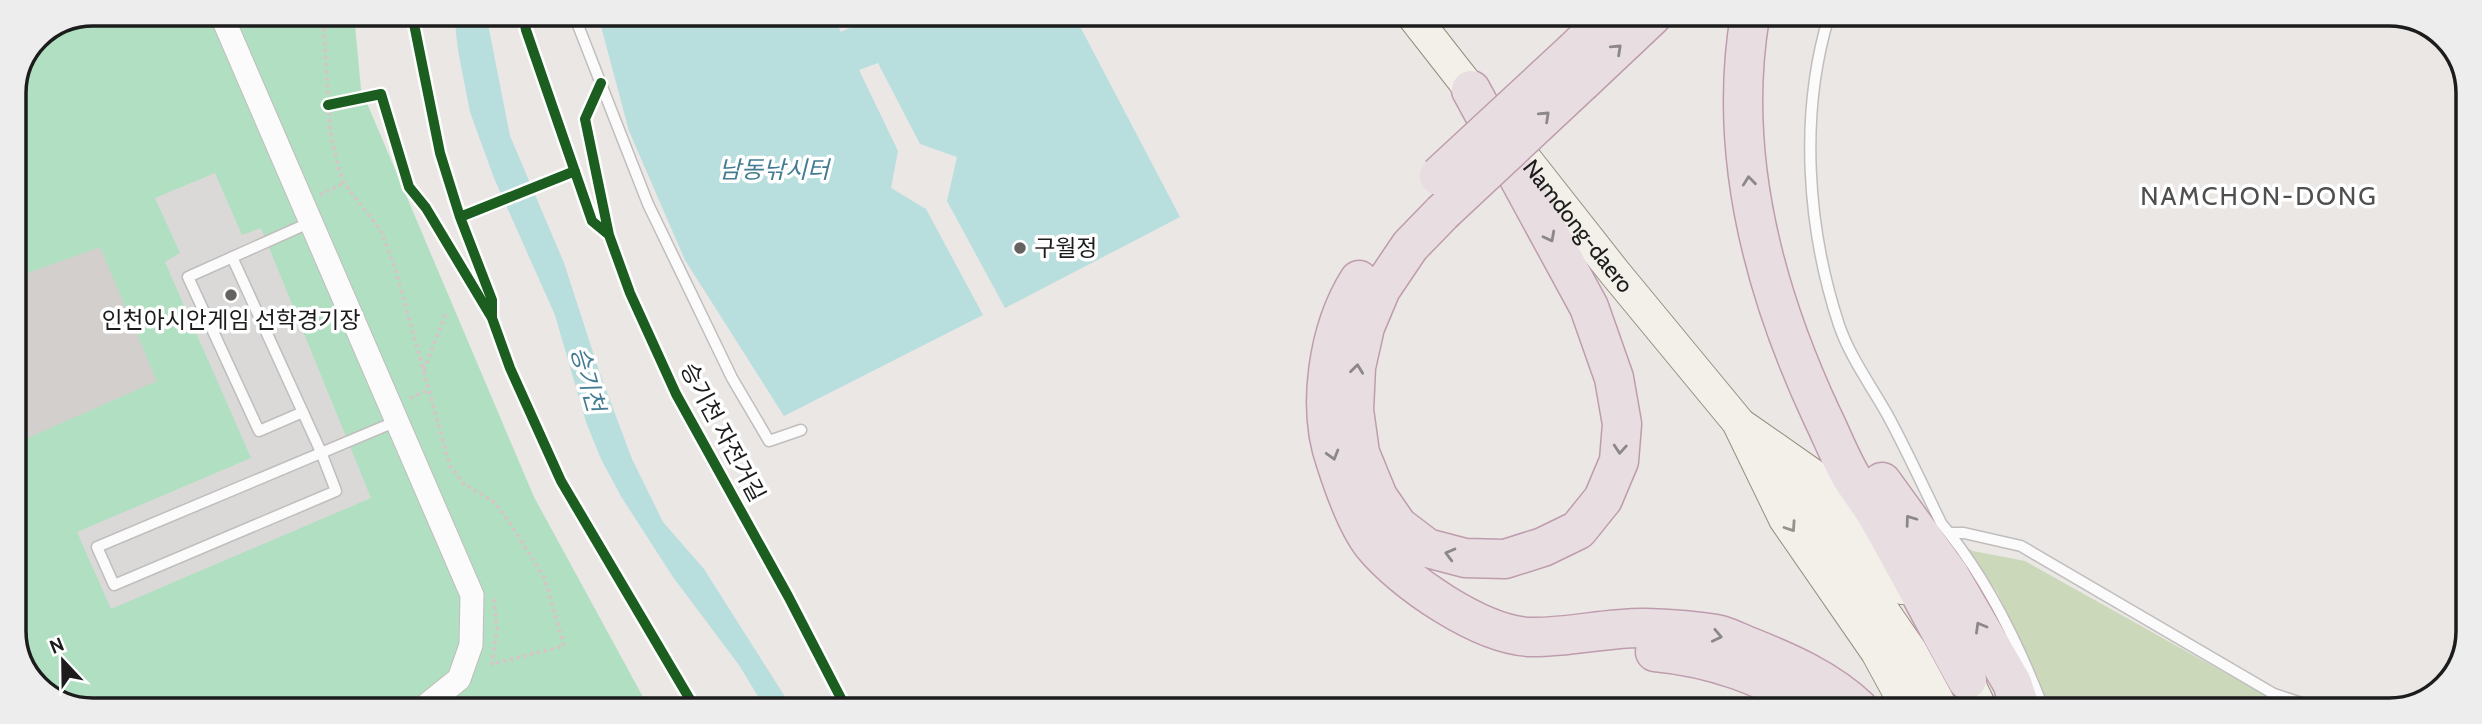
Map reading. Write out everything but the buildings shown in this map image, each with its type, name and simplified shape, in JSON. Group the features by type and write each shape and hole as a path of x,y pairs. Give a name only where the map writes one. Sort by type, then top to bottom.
{"highway":[{"path":"1578,66 1604,26"},
{"path":"1637,26 1578,66 1441,195 1387,235 1356,285 1332,340 1326,396 1330,448 1347,495 1372,544 1410,580 1457,612 1498,630 1528,637 1593,647 1687,655 1747,673 1795,698"},
{"path":"1748,26 1745,48 1744,130 1751,196 1760,248 1784,328 1851,477 1877,515 1974,695"},
{"path":"1441,195 1381,289 1365,327 1356,367 1354,410 1360,453 1378,497 1398,526 1427,548 1465,558 1505,559 1543,547 1578,530 1603,499 1619,461 1622,424 1614,378 1589,307 1471,90"},
{"path":"1760,248 1813,363 1874,471 1950,576 2012,683 2017,698"},
{"path":"1528,637 1645,628 1720,635 1790,663 1848,698"}],"main road":[{"name":"Namdong-daero","path":"1419,26 1615,273 1738,422 1785,519 1877,652 1902,698"},
{"name":"Namdong-daero","path":"1738,422 1814,477 1882,561 1974,695"},
{"path":"1738,422 1873,596 1910,650 1936,698"}],"street":[{"path":"226,26 311,222 405,415 472,595 471,645 459,679 435,698"}],"lane":[{"path":"578,26 648,205 732,378 769,440 800,430"},
{"path":"1826,26 1820,46 1812,113 1811,170 1816,221 1825,270 1840,326 1859,369 1886,413 1941,523 1992,594 2039,698"},
{"path":"303,412 259,431 188,277 311,222"},
{"path":"232,257 321,452 336,491 114,585 97,547 321,452 405,415"},
{"path":"1949,533 1964,533 2021,546 2274,694 2288,698"}],"path":[{"path":"324,26 330,130 338,166 344,183 381,231 395,268 450,466 464,484 494,502 508,520 544,577 564,646 492,664 497,629 494,596"},
{"path":"326,71 334,58"},
{"path":"328,105 342,102"},
{"path":"318,196 344,183"},
{"path":"424,370 446,313"},
{"path":"405,415 408,399 429,390"}],"green space":[{"name":"인천아시안게임 선학경기장","path":"93,26 355,26 361,89 534,497 644,698 93,698 64,691 46,678 31,656 26,635 26,93 31,68 46,46 68,31"},
{"path":"1965,547 2025,561 2270,698 2045,698 2038,677 1997,592"}],"shaded area":[{"path":"215,173 242,235 261,228 371,498 111,609 77,532 251,458 165,262 180,253 155,198"}],"water":[{"name":"승기천","path":"455,26 488,26 510,136 564,263 599,371 632,459 663,522 704,569 786,698 759,698 739,665 673,577 622,498 601,459 586,422 555,315 494,178 470,112"},
{"name":"남동낚시터","path":"601,26 838,26 841,32 854,26 1080,26 1180,217 1005,308 947,201 957,157 920,144 878,63 859,70 898,151 891,188 926,209 983,315 784,416 685,260 629,131"}],"cycle path":[{"path":"414,26 440,153 460,217 492,300 492,318 510,368 561,481 689,698"},
{"name":"승기천 자전거길","path":"525,26 592,221 609,235 630,293 676,394 788,596 841,698"},
{"path":"601,83 585,119 609,235"},
{"path":"328,105 381,94 409,187 426,208 492,318"},
{"path":"460,217 575,171"}],"place":[{"name":"구월정","path":"1020,248"},
{"name":"인천아시안게임 선학경기장","path":"231,295"}],"district":[{"name":"NAMCHON-DONG","path":"2259,196"}]}
